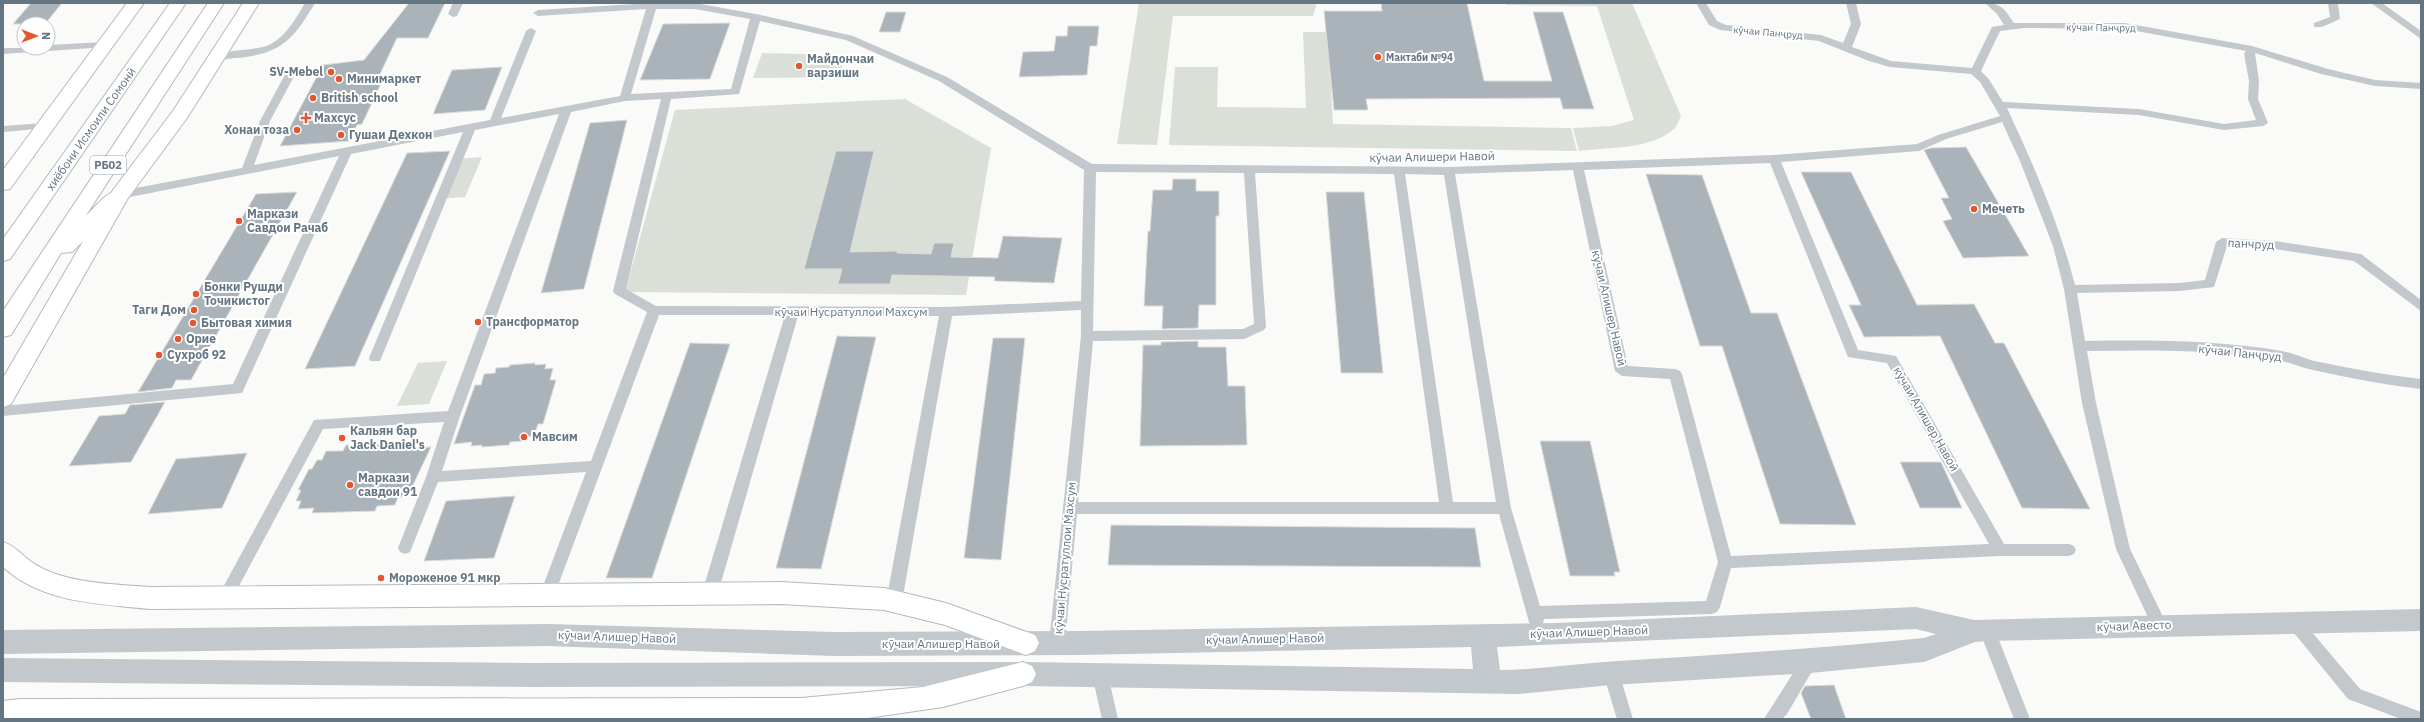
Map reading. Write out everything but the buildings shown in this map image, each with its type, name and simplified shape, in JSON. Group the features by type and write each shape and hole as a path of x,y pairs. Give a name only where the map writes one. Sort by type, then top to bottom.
{"main road":[{"path":"3,184 44,126 136,3"},
{"name":"хиёбони Исмоили Сомонӣ","path":"3,254 178,3"},
{"name":"РБ02","path":"3,329 38,272 216,3"},
{"path":"3,398 120,195 180,114 251,3"},
{"path":"38,272 120,195"},
{"path":"3,552 24,571 74,591 150,598 226,596 782,593 894,602 946,614 1026,644"},
{"path":"3,713 20,711 631,716 781,712 842,709 942,695 1023,674"}],"street":[{"name":"кӯчаи Алишер Навоӣ","path":"3,642 547,635 835,644 1057,644 1483,635 1537,624 1916,618 1981,631"},
{"name":"кӯчаи Авесто","path":"1981,631 2421,620"},
{"path":"3,670 309,673 1023,674 1518,682 1611,673 1810,661 1924,650 1981,631"},
{"path":"1483,635 1488,682"}],"lane":[{"path":"218,56 260,53 277,45 290,35 310,3"},
{"path":"454,14 458,3"},
{"name":"кӯчаи Панҷруд","path":"1701,3 1713,23 1724,28 1821,38 1890,64 1908,67 1962,69 1975,72 1988,49 1996,29 2024,25 2081,27 2125,26 2252,49 2345,76 2375,83 2421,86"},
{"path":"1846,48 1856,24 1851,3"},
{"path":"1990,3 2001,12 2011,27"},
{"path":"2318,25 2335,19 2333,3"},
{"path":"2376,3 2421,36"},
{"path":"625,98 652,6"},
{"path":"538,13 652,6 721,6 756,17 849,38 943,79 1090,168"},
{"path":"120,195 625,98 735,92 756,17"},
{"path":"494,123 531,31"},
{"path":"6,51 104,45"},
{"path":"2000,105 2049,106 2140,112 2224,127 2263,123 2253,99 2254,81 2249,54 2252,49"},
{"path":"246,171 265,122 293,69"},
{"path":"1975,72 1984,80 2000,105 2004,118 2029,168 2059,246 2070,289 2089,403 2123,549 2159,626"},
{"name":"кӯчаи Нусратуллои Махсум","path":"667,95 619,291 654,310 946,312 1088,305"},
{"path":"405,548 433,478 453,416 567,108"},
{"name":"кӯчаи Алишери Навоӣ","path":"1090,168 1449,171 1774,159 1919,147 1942,137 2004,118"},
{"path":"3,129 44,126"},
{"path":"375,358 471,127"},
{"path":"3,411 237,389 347,151"},
{"name":"кӯчаи Алишер Навоӣ","path":"1774,159 1853,354 1891,359 2000,550"},
{"name":"кӯчаи Алишер Навоӣ","path":"1537,624 1712,607 1725,562 1675,374 1622,371 1578,167"},
{"name":"кӯчаи Нусратуллои Махсум","path":"1057,644 1069,508 1087,336 1090,168"},
{"path":"1087,336 1244,334 1260,327 1261,320 1249,169"},
{"path":"1399,171 1447,508"},
{"path":"1449,171 1504,508 1537,624"},
{"name":"панчруд","path":"2070,289 2180,287 2210,284 2222,242 2274,244 2357,257 2421,307"},
{"path":"548,594 654,310"},
{"path":"710,593 793,311"},
{"path":"894,602 946,312"},
{"name":"кӯчаи Панҷруд","path":"2080,346 2148,345 2282,356 2315,366 2421,384"},
{"path":"226,596 319,424 453,416"},
{"path":"433,478 596,466"},
{"path":"1069,508 1504,508"},
{"path":"1725,562 2000,550 2069,550"},
{"path":"2295,623 2354,694 2421,719"},
{"path":"1981,631 2022,719"},
{"path":"1772,719 1781,709 1810,661"},
{"path":"1611,673 1625,719"},
{"path":"1100,675 1110,719"}],"shaded area":[{"path":"1139,3 1317,3 1313,16 1173,16 1157,145 1117,144"},
{"path":"1506,3 1632,3 1681,116 1676,127 1664,136 1641,144 1579,151 1573,128 1612,126 1634,120 1597,6 1506,5"},
{"path":"1303,32 1328,32 1333,124 1571,128 1577,151 1169,145 1175,67 1218,67 1217,107 1306,108"},
{"name":"Майдончаи варзиши","path":"762,53 844,55 840,77 753,78"},
{"path":"905,99 991,148 966,295 625,292 675,110"},
{"path":"482,157 465,197 438,199 456,159"},
{"path":"447,361 429,404 397,406 418,363"}],"place":[{"name":"Мактаби №94","path":"1378,57"},
{"name":"Майдончаи варзиши","path":"799,66"},
{"name":"SV-Mebel","path":"331,72"},
{"name":"Минимаркет","path":"339,79"},
{"name":"British school","path":"313,98"},
{"name":"Махсус","path":"306,118"},
{"name":"Хонаи тоза","path":"297,130"},
{"name":"Гушаи Дехкон","path":"341,135"},
{"name":"Мечеть","path":"1974,209"},
{"name":"Маркази Савдои Рачаб","path":"239,221"},
{"name":"Бонки Рушди Точикистог","path":"196,294"},
{"name":"Таги Дом","path":"194,310"},
{"name":"Трансформатор","path":"478,322"},
{"name":"Бытовая химия","path":"193,323"},
{"name":"Орие","path":"178,339"},
{"name":"Сухроб 92","path":"159,355"},
{"name":"Мавсим","path":"524,437"},
{"name":"Кальян бар Jack Daniel's","path":"342,438"},
{"name":"Маркази савдои 91","path":"350,485"},
{"name":"Мороженое 91 мкр","path":"381,578"}]}
